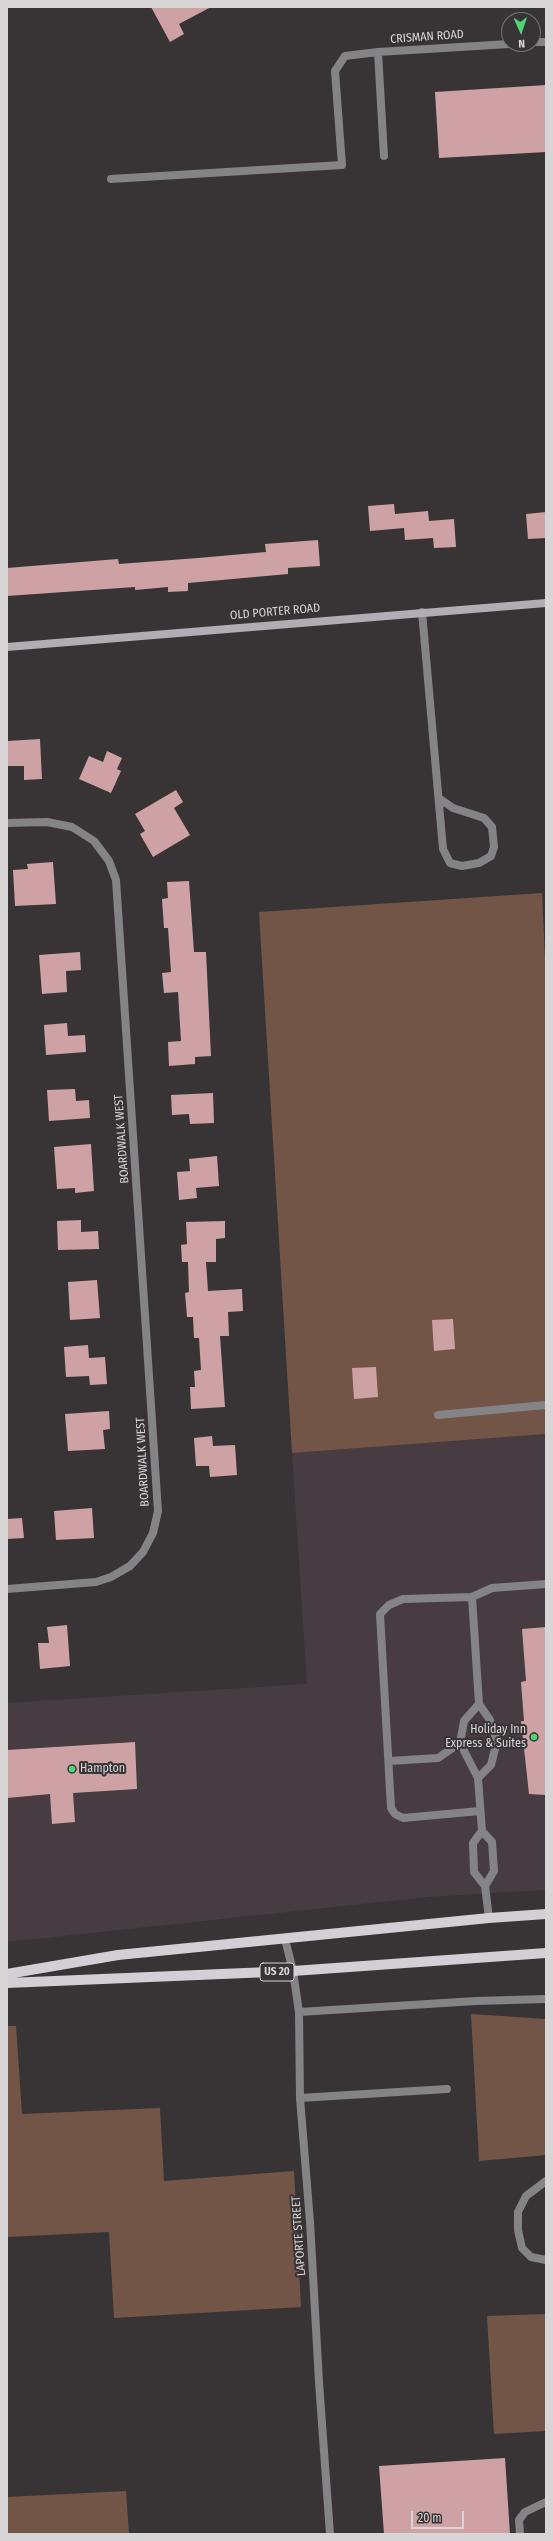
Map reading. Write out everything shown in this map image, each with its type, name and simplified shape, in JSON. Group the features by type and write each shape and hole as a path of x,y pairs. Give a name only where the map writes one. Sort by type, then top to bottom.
{"main road":[{"path":"7,1974 118,1955 489,1918 546,1914"},
{"name":"US 20","path":"7,1983 293,1971 546,1953"}],"street":[{"name":"CRISMAN ROAD","path":"384,156 378,52 501,44"},
{"path":"111,179 342,165 335,71 345,56 378,52"},
{"name":"OLD PORTER ROAD","path":"7,646 546,602"},
{"path":"422,612 440,799 443,849 450,863 462,866 479,863 491,856 494,847 492,827 484,818 453,808 440,799"},
{"name":"BOARDWALK WEST","path":"7,823 47,822 72,827 94,841 109,861 116,880 158,1493 158,1511 153,1533 143,1552 130,1566 111,1577 96,1582 7,1589"},
{"path":"438,1415 546,1405"},
{"path":"480,1810 403,1818 395,1814 392,1808 380,1614 389,1605 403,1599 472,1597 492,1588 546,1584"},
{"path":"472,1597 479,1704 490,1720 497,1741 491,1765 478,1778"},
{"path":"479,1704 464,1721 460,1743 478,1778 482,1831 492,1842 494,1871 485,1886"},
{"path":"389,1761 438,1758 460,1743"},
{"path":"482,1831 473,1843 474,1872 485,1886 489,1918"},
{"name":"LAPORTE STREET","path":"285,1938 293,1971 299,2012 300,2098 310,2222 318,2382 330,2534"},
{"path":"299,2012 476,2000 546,1999"},
{"path":"300,2098 447,2089"},
{"path":"546,2181 526,2196 518,2212 518,2230 522,2248 531,2257 546,2260"},
{"path":"520,2534 519,2520 525,2512 546,2502"}],"shaded area":[{"path":"542,893 546,980 546,1434 292,1453 259,912"},
{"path":"546,1434 546,1890 427,1897 7,1942 7,1703 307,1684 292,1453"},
{"path":"471,2014 546,2019 546,2155 479,2161"},
{"path":"7,2026 16,2026 22,2114 160,2108 164,2181 294,2171 301,2307 114,2318 109,2232 7,2237"},
{"path":"546,2314 546,2431 494,2434 487,2316"},
{"path":"126,2491 129,2534 7,2534 7,2497"}],"building":[{"path":"151,7 211,7 179,24 184,34 170,42"},
{"path":"546,85 546,152 439,158 435,92"},
{"path":"394,504 395,514 428,511 429,521 454,519 456,547 434,548 433,538 405,540 404,528 370,531 368,506"},
{"path":"546,512 546,538 528,539 526,514"},
{"path":"318,540 320,566 288,568 288,574 188,583 188,591 168,592 168,587 135,590 135,587 7,596 7,568 118,559 119,564 266,552 265,544"},
{"path":"40,739 42,779 24,780 24,766 7,766 7,741"},
{"path":"107,751 122,758 117,769 121,771 111,793 79,779 89,756 103,762"},
{"path":"176,790 183,802 174,808 190,835 153,857 140,834 145,831 135,814"},
{"path":"53,862 56,904 15,906 13,870 28,869 27,864"},
{"path":"189,881 194,952 206,952 211,1056 195,1057 195,1064 169,1066 168,1042 181,1041 178,992 164,993 162,973 171,972 168,928 164,928 162,899 168,898 167,882"},
{"path":"80,952 81,970 66,971 67,992 42,994 39,955"},
{"path":"67,1023 68,1036 85,1035 86,1052 46,1055 44,1025"},
{"path":"75,1089 76,1101 89,1100 90,1118 49,1121 47,1090"},
{"path":"213,1093 214,1123 190,1124 189,1114 172,1115 171,1095"},
{"path":"91,1144 94,1191 75,1193 75,1188 57,1189 54,1147"},
{"path":"217,1156 219,1186 196,1188 197,1198 179,1200 177,1172 190,1171 189,1159"},
{"path":"81,1220 81,1232 98,1231 99,1249 58,1250 57,1221"},
{"path":"225,1221 225,1238 216,1239 216,1262 206,1262 208,1291 242,1289 243,1311 228,1312 229,1336 220,1336 225,1407 191,1409 190,1387 195,1387 194,1371 201,1370 199,1338 194,1338 193,1317 187,1317 185,1293 189,1292 188,1262 182,1262 181,1245 187,1244 186,1222"},
{"path":"97,1280 100,1318 70,1320 68,1282"},
{"path":"453,1319 455,1349 434,1351 432,1320"},
{"path":"88,1345 89,1358 105,1357 107,1384 90,1385 89,1376 66,1377 64,1347"},
{"path":"376,1367 378,1397 354,1399 352,1368"},
{"path":"109,1411 110,1429 103,1430 105,1449 68,1451 65,1414"},
{"path":"212,1436 213,1446 235,1445 237,1475 210,1477 209,1466 196,1466 194,1438"},
{"path":"92,1508 94,1538 56,1540 54,1511"},
{"path":"22,1518 24,1538 7,1539 7,1519"},
{"path":"67,1625 70,1666 40,1669 38,1643 49,1643 47,1627"},
{"name":"Holiday Inn Express & Suites","path":"546,1627 546,1795 529,1794 521,1721 524,1721 521,1682 526,1681 522,1629"},
{"name":"Hampton","path":"135,1742 137,1789 73,1793 75,1822 52,1824 50,1794 7,1798 7,1750"},
{"path":"505,2458 510,2534 384,2534 379,2466"}],"place":[{"name":"Holiday Inn Express & Suites","path":"534,1737"},
{"name":"Hampton","path":"72,1769"}]}
